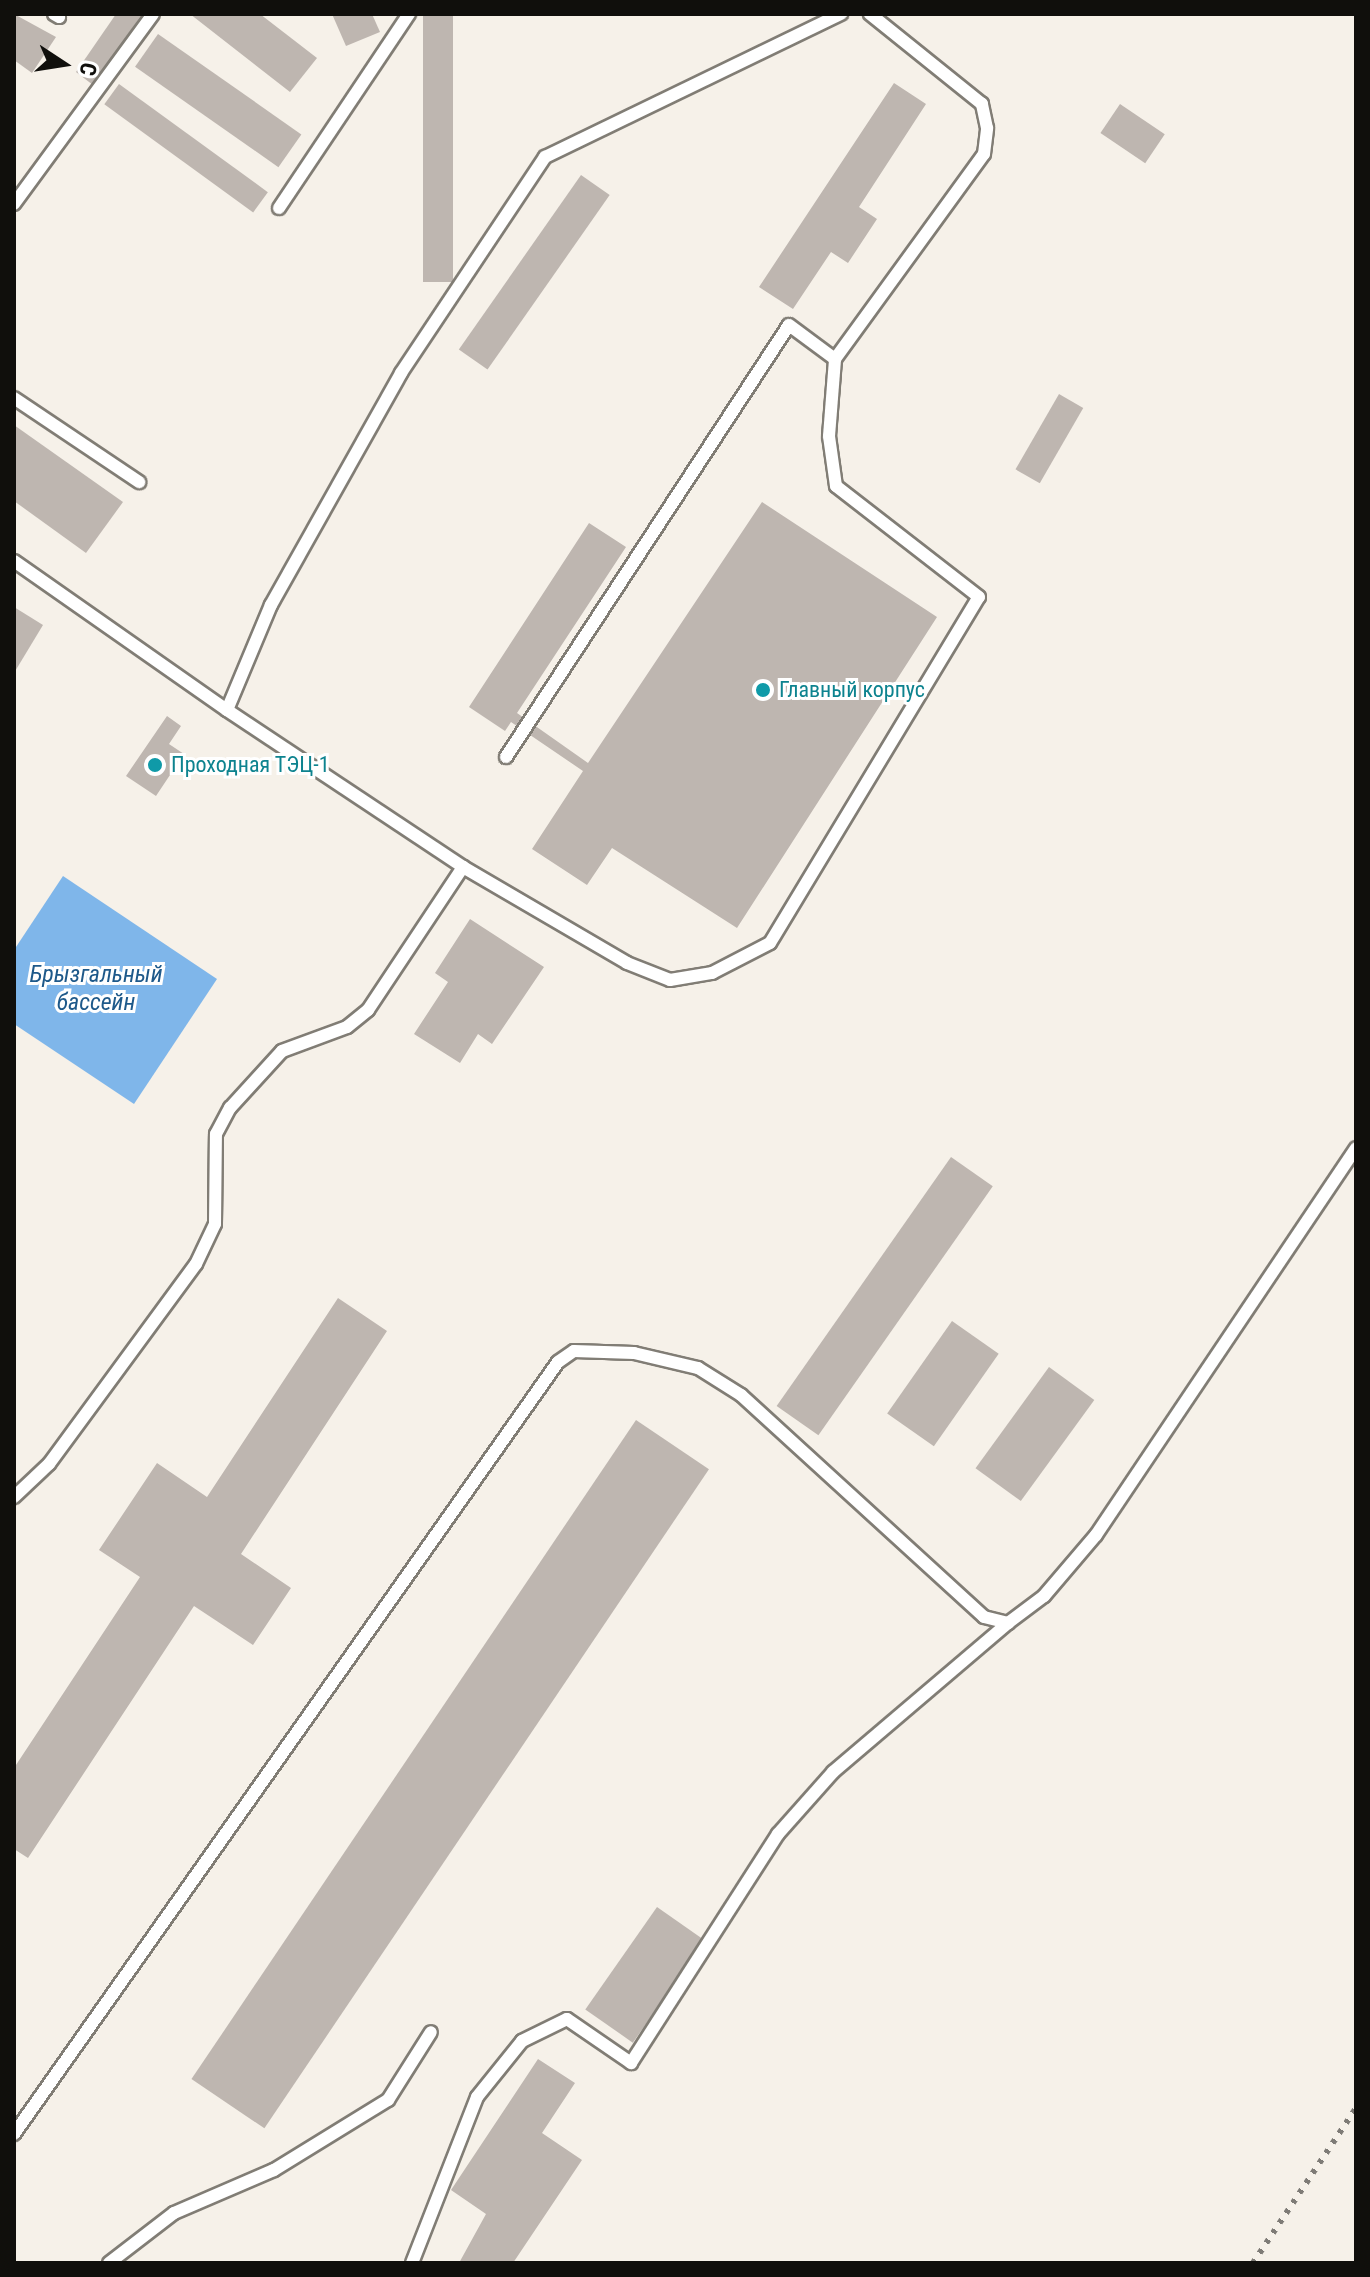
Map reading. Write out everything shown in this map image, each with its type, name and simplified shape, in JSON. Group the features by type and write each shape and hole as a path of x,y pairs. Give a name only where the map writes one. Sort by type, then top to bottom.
{"lane":[{"path":"14,204 153,14"},
{"path":"279,208 409,14"},
{"path":"227,710 271,605 401,373 545,157 841,14"},
{"path":"14,561 227,710 463,867 627,963 670,980 712,973 784,928 979,597 836,486 829,436 835,359 984,154 987,128 982,104 870,14"},
{"path":"506,757 789,325 835,359"},
{"path":"14,398 139,482"},
{"path":"14,1497 49,1464 196,1264 215,1224 216,1134 230,1108 282,1051 347,1027 368,1010 463,867"},
{"path":"412,2263 477,2097 522,2041 567,2019 631,2063 778,1834 833,1772 1044,1596 1096,1535 1356,1148"},
{"path":"14,2134 558,1362 574,1351 634,1353 698,1368 741,1395 974,1609 1008,1623"},
{"path":"109,2263 174,2213 274,2170 388,2100 431,2032"}],"water":[{"name":"Брызгальный бассейн","path":"63,876 217,979 134,1104 14,1024 14,950"}],"building":[{"path":"14,14 56,37 32,73 14,60"},
{"path":"116,14 142,14 93,85 76,72"},
{"path":"190,14 260,14 317,58 290,92"},
{"path":"332,14 372,14 380,32 346,46"},
{"path":"423,14 453,14 453,282 423,282"},
{"path":"158,34 301,134 278,167 135,67"},
{"path":"894,83 926,104 859,207 877,219 848,263 831,252 793,309 759,287"},
{"path":"119,84 268,192 253,212 104,104"},
{"path":"1120,104 1165,134 1145,163 1100,133"},
{"path":"581,175 610,195 487,370 459,349"},
{"path":"1059,394 1083,408 1040,483 1016,469"},
{"path":"14,425 123,502 86,553 14,501"},
{"name":"Главный корпус","path":"762,502 937,617 737,928 612,848 587,885 532,849 583,771 511,722 505,731 469,707 589,523 626,547 517,713 588,763"},
{"path":"14,607 43,625 14,673"},
{"name":"Проходная ТЭЦ-1","path":"167,716 181,726 169,744 184,754 156,796 126,776"},
{"path":"470,919 544,967 492,1044 478,1034 460,1063 414,1034 448,982 435,973"},
{"path":"951,1157 993,1186 818,1435 777,1406"},
{"path":"338,1298 387,1331 241,1554 291,1588 253,1645 194,1606 28,1858 14,1849 14,1768 140,1577 99,1550 157,1463 207,1497"},
{"path":"952,1321 999,1354 934,1446 887,1414"},
{"path":"1049,1367 1094,1400 1021,1501 976,1468"},
{"path":"636,1420 709,1469 264,2128 191,2079"},
{"path":"657,1907 705,1940 633,2043 585,2009"},
{"path":"538,2059 575,2083 542,2133 582,2160 513,2263 459,2263 486,2214 451,2190"}],"railway":[{"path":"1253,2263 1356,2108"}],"place":[{"name":"Главный корпус","path":"763,690"},
{"name":"Проходная ТЭЦ-1","path":"155,765"}]}
